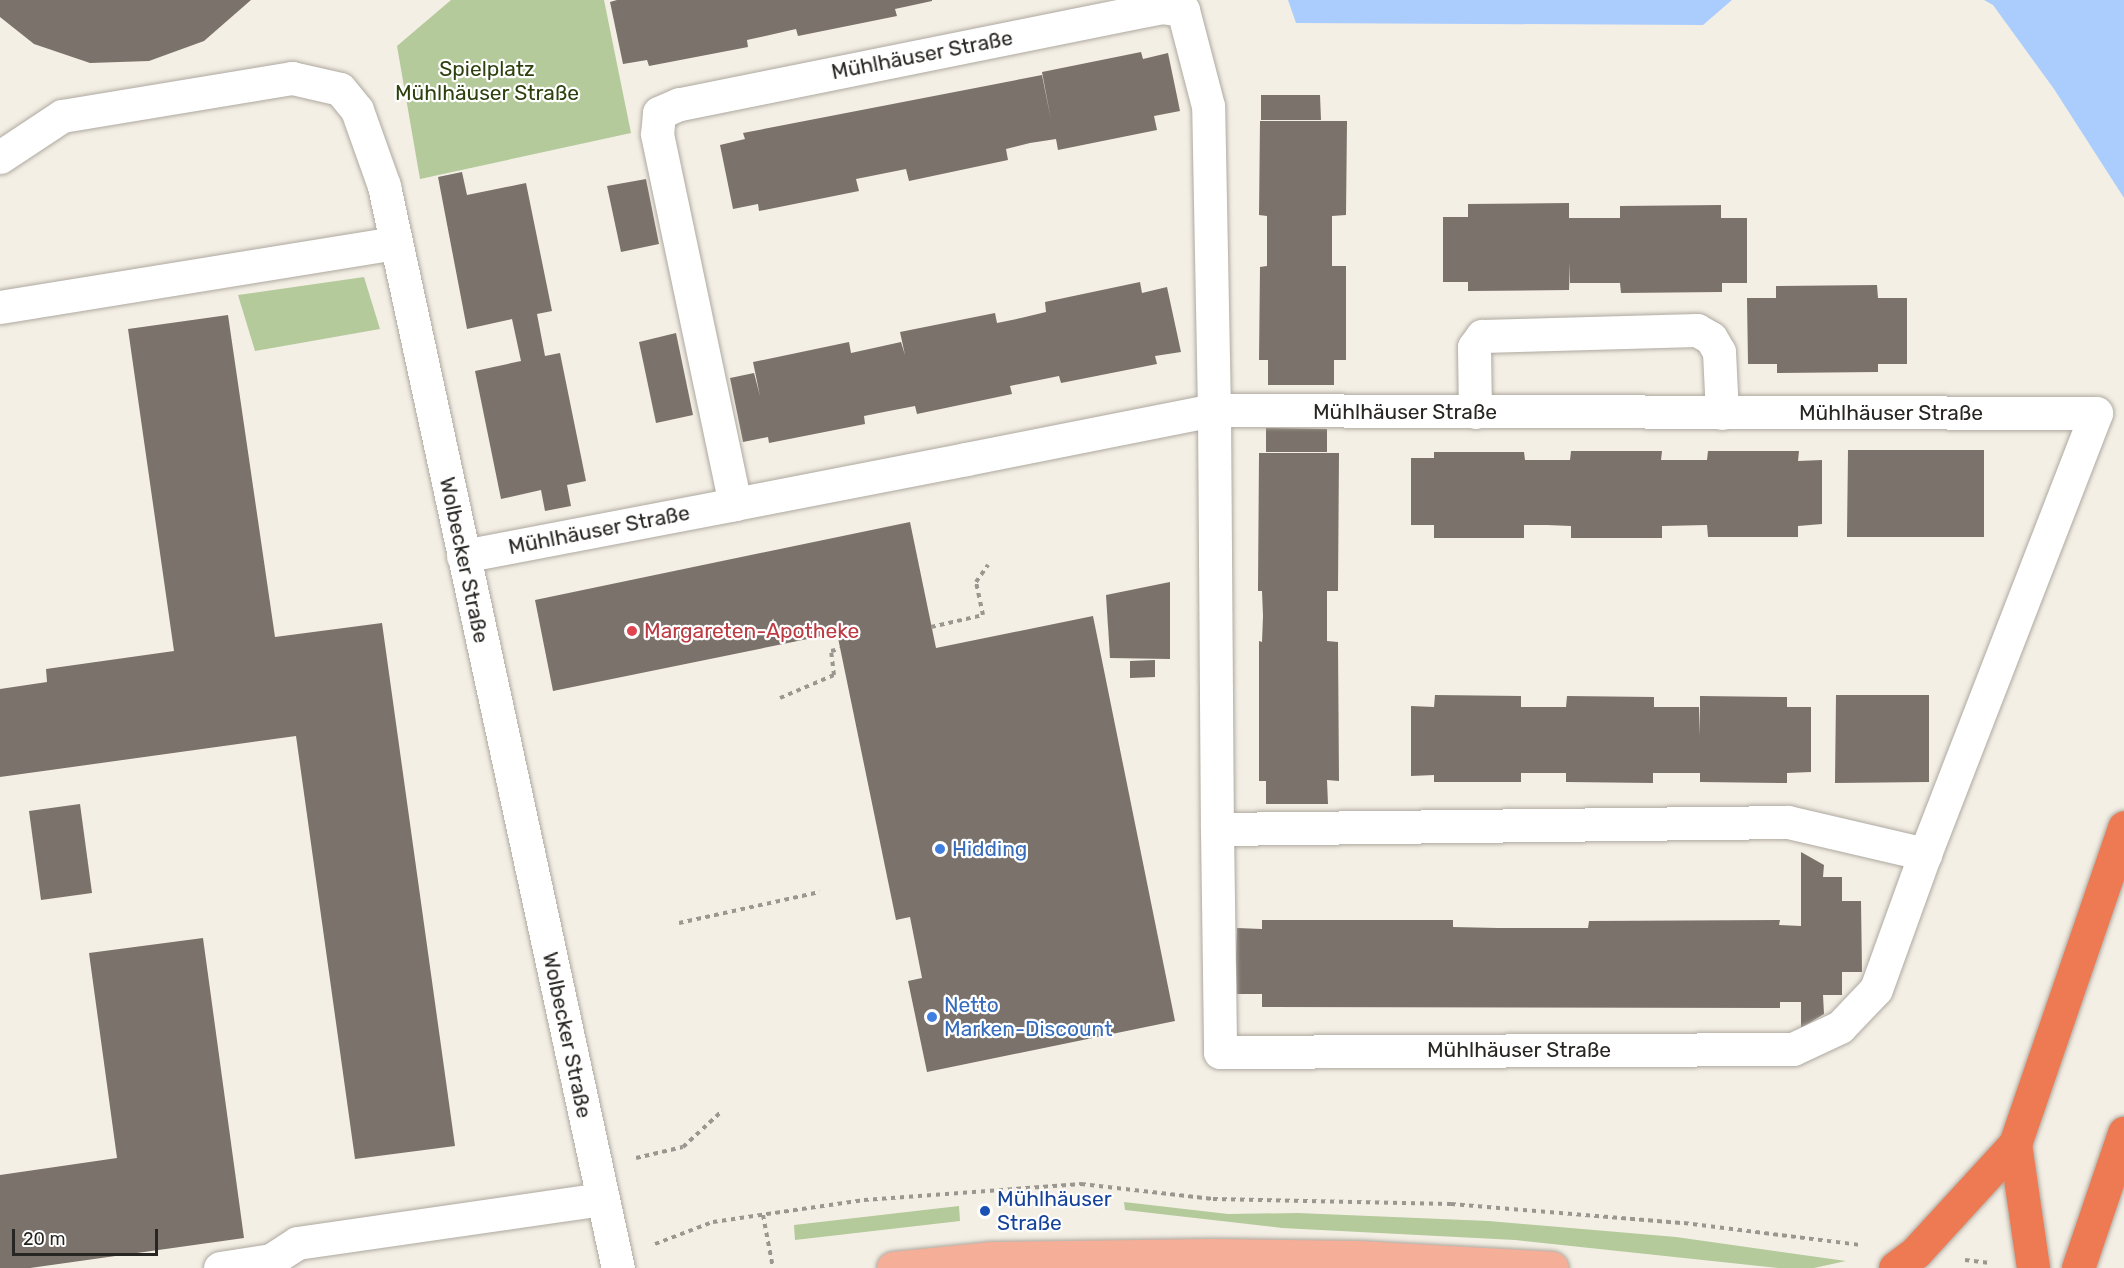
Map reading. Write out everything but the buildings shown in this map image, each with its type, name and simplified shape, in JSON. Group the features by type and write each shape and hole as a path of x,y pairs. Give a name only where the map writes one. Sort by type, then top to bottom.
{"highway":[{"path":"1895,1268 1916,1252 2015,1144 2124,827"},
{"path":"2078,1268 2124,1133"},
{"path":"2015,1144 2031,1259"}],"main road":[{"path":"893,1268 992,1258 1213,1255 1358,1257 1552,1268"}],"street":[{"name":"Mühlhäuser Straße","path":"463,556 735,504 1214,410 2096,413 1925,854 1876,988 1840,1027 1793,1049 1220,1052 1214,410 1208,106 1183,10 1162,7 679,104 659,113 657,134 735,504"},
{"name":"Wolbecker Straße","path":"0,157 62,116 292,78 340,89 357,110 384,186 618,1268"},
{"path":"0,307 395,243"},
{"path":"1475,412 1474,347 1482,336 1697,330 1711,338 1719,352 1722,413"},
{"path":"1217,829 1788,822 1925,854"},
{"path":"220,1268 271,1260 297,1243 603,1199"}],"path":[{"path":"931,627 983,615 976,582 988,565"},
{"path":"780,698 834,675 831,651 840,649"},
{"path":"679,923 820,892"},
{"path":"596,1167 683,1147 722,1111"},
{"path":"763,1215 773,1268"}],"green space":[{"name":"Spielplatz Mühlhäuser Straße","path":"451,0 604,0 631,133 420,179 397,46"},
{"path":"364,277 380,329 255,351 238,295"},
{"path":"1124,1202 1228,1214 1298,1213 1489,1221 1676,1237 1846,1261 1814,1268 1778,1268 1515,1240 1282,1228 1125,1210"},
{"path":"959,1206 960,1221 795,1240 794,1225"}],"water":[{"path":"1288,0 1732,0 1703,25 1296,23"},
{"path":"1984,0 2124,0 2124,198 2054,89 1993,5"}],"place":[{"name":"Margareten-Apotheke","path":"632,631"},
{"name":"Hidding","path":"940,849"},
{"name":"Netto Marken-Discount","path":"932,1017"},
{"name":"Mühlhäuser Straße","path":"985,1211"}]}
